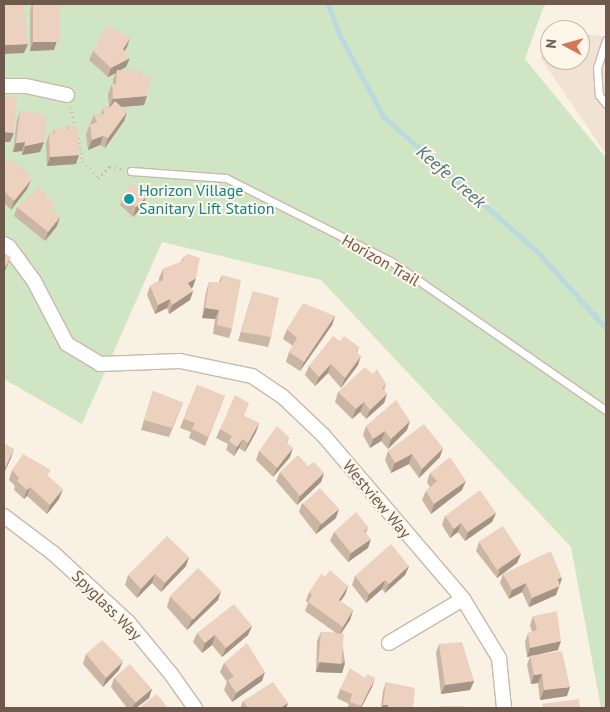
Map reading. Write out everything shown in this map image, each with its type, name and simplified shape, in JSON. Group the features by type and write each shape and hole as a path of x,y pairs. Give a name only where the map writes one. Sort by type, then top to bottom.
{"street":[{"path":"4,86 26,86 68,95"},
{"name":"Westview Way","path":"4,244 9,247 34,281 67,344 100,364 180,361 252,376 282,396 324,436 463,599 499,658 504,708"},
{"name":"Spyglass Way","path":"4,516 53,553 128,622 171,674 195,708"},
{"path":"389,643 463,599"}],"lane":[{"path":"606,40 597,68 599,95 606,104"},
{"name":"Horizon Trail","path":"130,171 226,178 235,182 392,262 606,410"}],"path":[{"path":"68,95 83,161 89,170 98,178 110,166 130,171"}],"shaded area":[{"path":"590,35 606,37 606,154 549,70 590,70"}],"green space":[{"path":"4,4 547,4 543,8 525,59 606,158 606,708 601,708 571,547 321,280 162,242 82,424 4,379"}],"building":[{"path":"11,4 24,4 28,44 4,45 4,7 11,6"},
{"path":"33,4 60,4 60,42 33,42"},
{"path":"108,25 130,38 123,49 130,58 111,68 93,51"},
{"path":"117,70 143,71 142,77 150,76 147,96 113,99 112,84 116,84"},
{"path":"4,96 17,97 14,133 4,132"},
{"path":"115,101 127,112 108,138 103,136 92,140 90,125 97,122 94,115 104,114 103,108 110,107"},
{"path":"20,111 47,115 44,142 25,146 25,142 16,143"},
{"path":"68,125 77,126 79,155 50,157 49,134 55,133 54,129 64,126 64,129 69,129"},
{"path":"10,159 30,175 27,177 31,180 14,201 4,191 4,166"},
{"path":"131,183 146,197 136,207 123,196"},
{"path":"39,187 56,206 51,211 60,217 48,232 17,207"},
{"path":"4,253 11,257 4,269"},
{"path":"188,254 200,258 196,278 188,283 193,291 172,305 170,299 158,305 150,286 163,280 163,269 183,261 183,257"},
{"path":"222,275 241,280 232,329 217,325 219,310 205,308 209,282 221,282"},
{"path":"253,291 279,298 271,337 241,332"},
{"path":"303,303 335,316 304,362 289,352 297,338 287,329"},
{"path":"333,336 340,341 344,336 359,347 356,352 361,356 345,378 331,364 319,377 309,366"},
{"path":"365,367 373,374 377,369 386,384 382,388 387,394 370,410 364,402 356,409 338,392"},
{"path":"197,385 225,396 208,437 192,429 195,423 184,419"},
{"path":"153,391 183,403 172,428 144,420"},
{"path":"235,395 249,403 244,416 259,423 248,443 243,439 237,447 229,441 232,436 220,429"},
{"path":"396,400 410,421 391,439 385,431 373,439 366,426"},
{"path":"424,424 443,448 422,469 412,454 395,463 388,451"},
{"path":"277,426 289,437 286,442 293,448 277,468 259,451"},
{"path":"4,443 14,449 4,470"},
{"path":"23,454 51,470 47,475 63,489 50,505 30,487 27,490 17,481 19,478 12,470"},
{"path":"298,455 308,466 314,462 324,473 300,496 280,472"},
{"path":"450,457 466,481 434,504 426,491 437,481 430,473"},
{"path":"320,488 339,509 322,524 303,503"},
{"path":"480,490 496,513 468,532 461,523 454,529 445,516"},
{"path":"356,512 368,527 364,531 371,539 351,553 334,532"},
{"path":"503,526 521,554 497,569 479,542"},
{"path":"167,536 189,557 165,583 155,574 141,589 128,575"},
{"path":"391,544 409,566 389,584 385,580 369,594 355,576"},
{"path":"551,551 562,578 558,579 560,586 532,598 526,583 512,590 503,574"},
{"path":"198,568 221,591 193,620 170,596"},
{"path":"330,570 348,586 339,600 353,610 343,627 308,602 312,595 309,592 321,574 325,577"},
{"path":"234,604 252,626 226,648 215,635 205,643 197,633"},
{"path":"557,611 561,641 530,648 528,633 537,630 533,616"},
{"path":"321,632 344,634 341,664 318,662"},
{"path":"102,640 123,661 106,678 86,654"},
{"path":"462,642 474,681 445,685 439,644"},
{"path":"247,643 265,672 236,693 228,680 234,677 224,663"},
{"path":"562,651 570,687 544,690 542,674 534,675 530,656"},
{"path":"130,664 152,689 136,703 114,678"},
{"path":"350,668 365,678 367,674 375,678 361,706 350,702 352,694 340,689"},
{"path":"273,682 288,703 280,708 248,708 243,701"},
{"path":"386,682 415,688 413,708 388,708 388,705 383,705"},
{"path":"157,694 168,708 142,708 141,706"},
{"path":"579,699 580,708 543,708 542,704"},
{"path":"439,706 465,706 465,708 439,708"}],"waterway":[{"name":"Keefe Creek","path":"328,4 340,35 384,117 538,252 606,328"}],"place":[{"name":"Horizon Village Sanitary Lift Station","path":"129,199"}]}
